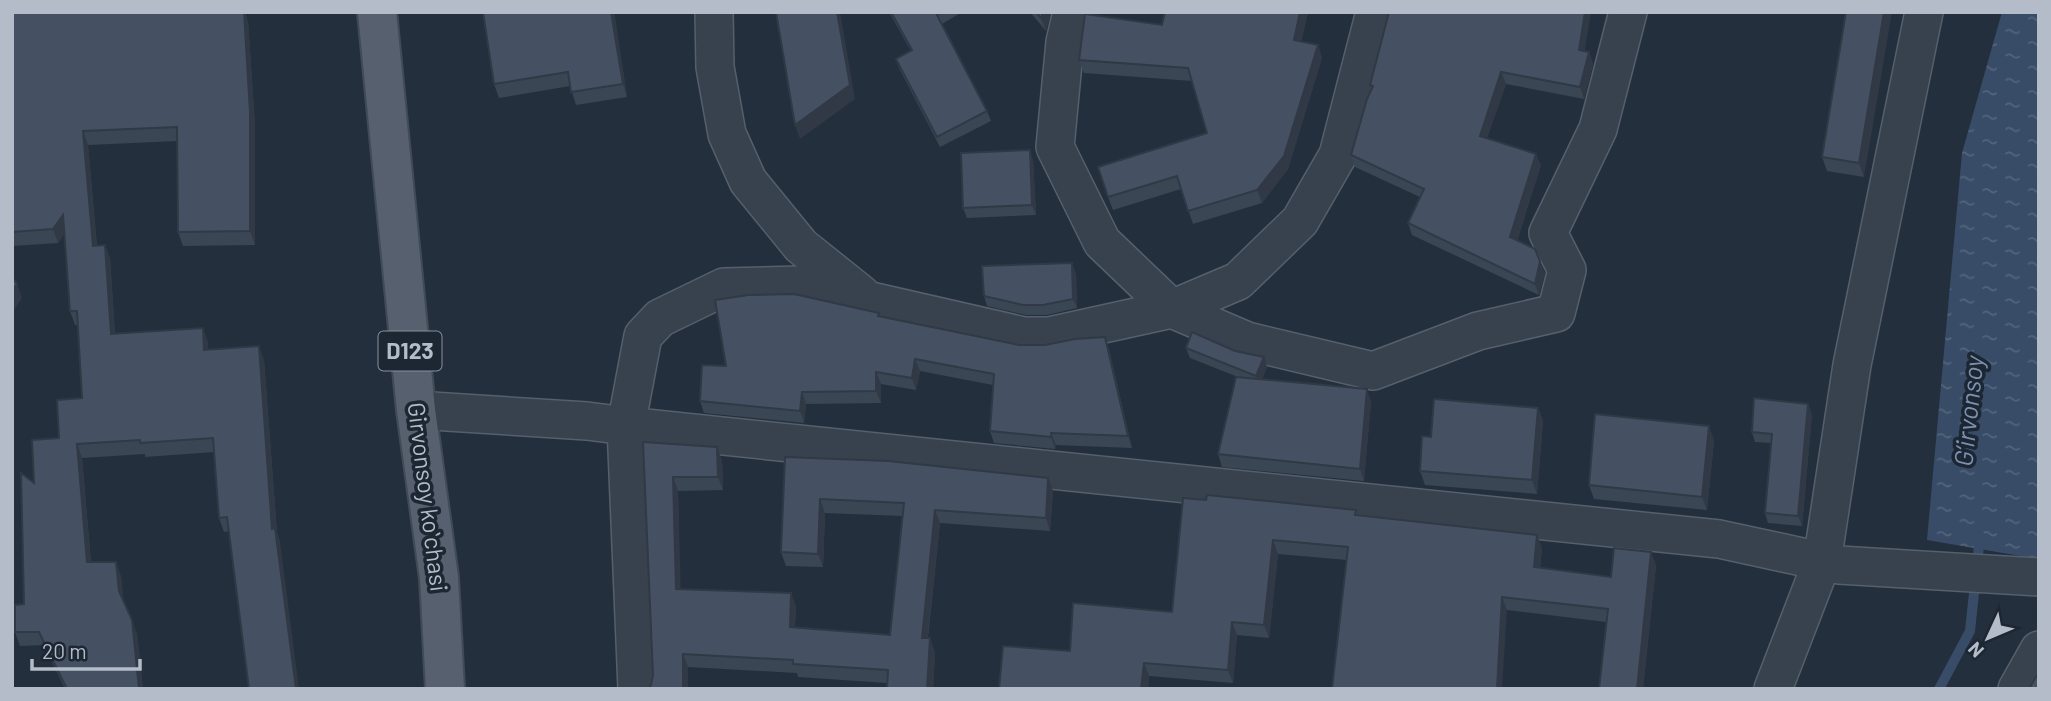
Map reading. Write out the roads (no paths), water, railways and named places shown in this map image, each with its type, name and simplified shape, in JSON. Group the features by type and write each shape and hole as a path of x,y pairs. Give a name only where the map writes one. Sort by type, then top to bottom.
{"main road":[{"name":"Girvonsoy koʻchasi","path":"377,12 416,410 439,578 445,689"}],"street":[{"path":"714,12 715,67 727,134 748,181 801,246 869,300"},
{"path":"1072,12 1065,42 1055,147 1102,242 1172,309 1247,341 1373,370 1478,331 1556,313 1567,270 1548,233 1598,129 1629,12"},
{"path":"636,689 626,426 643,336 660,318 724,287 801,285 1024,336 1048,336 1172,309 1238,281 1300,221 1338,155 1375,12"},
{"path":"1773,689 1831,563 1852,365 1924,12"},
{"path":"416,410 587,421 1719,539 1831,563 2039,577"},
{"path":"2017,689 2039,650"}],"water":[{"path":"2002,12 2039,12 2039,559 1927,540 1962,153"}],"waterway":[{"name":"G‘irvonsoy","path":"1939,689 1970,631 1980,536"}]}
